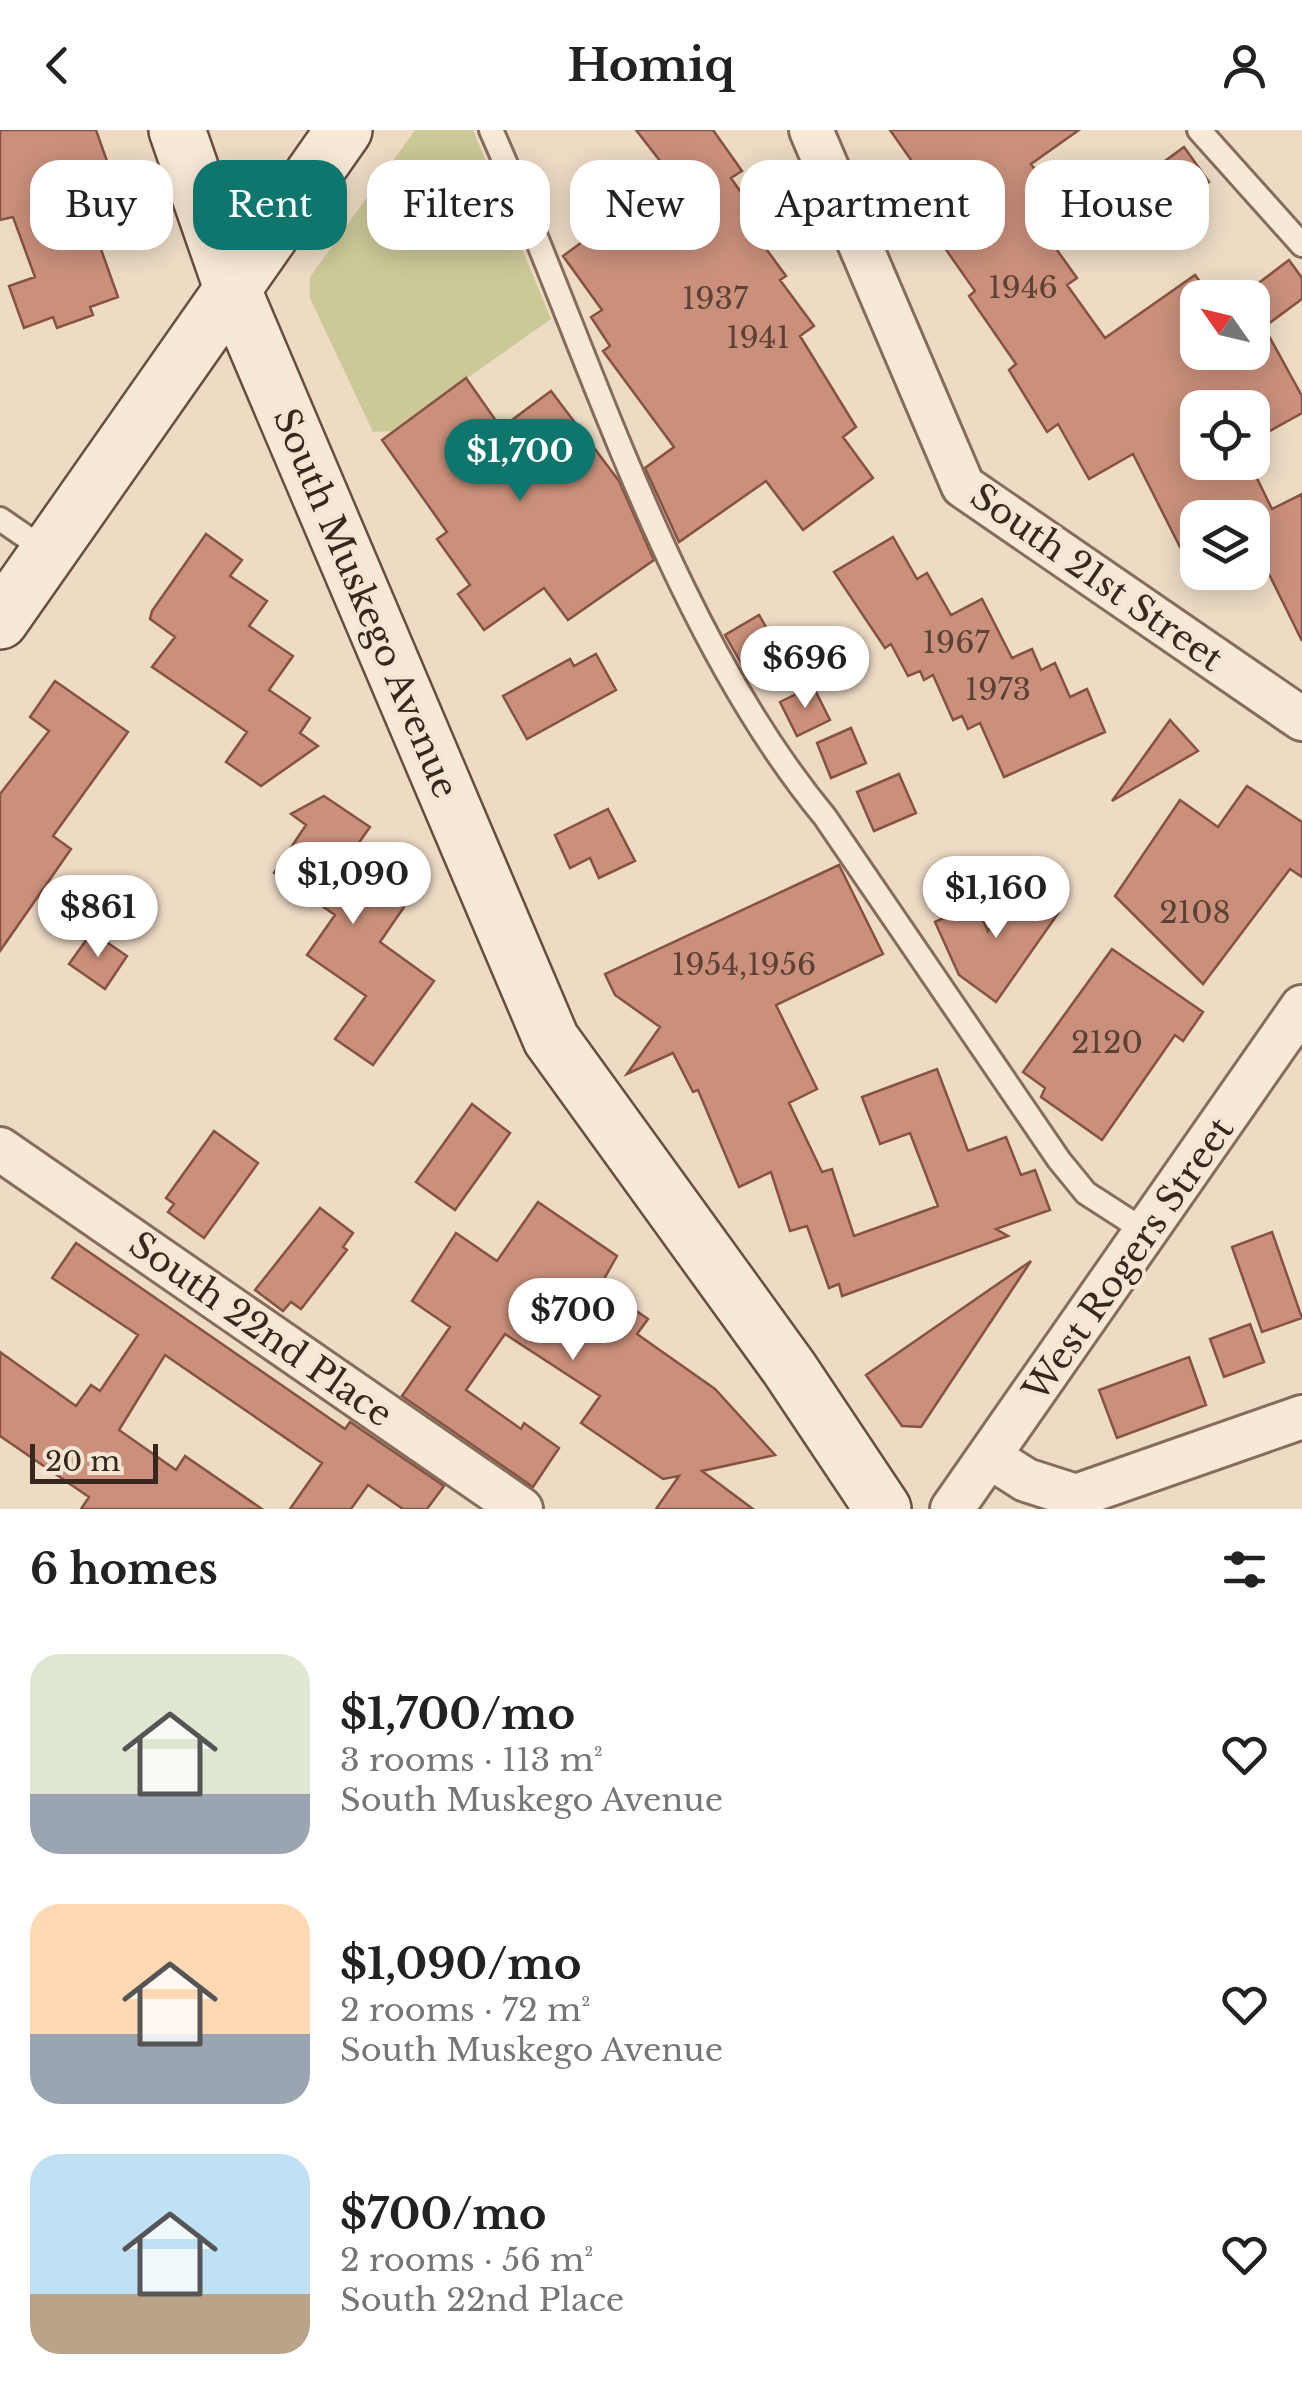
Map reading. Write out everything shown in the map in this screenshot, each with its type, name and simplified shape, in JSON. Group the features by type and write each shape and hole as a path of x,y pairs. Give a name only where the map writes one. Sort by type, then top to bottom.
{"street":[{"name":"South Muskego Avenue","path":"178,130 232,288 551,1040 788,1368 882,1509"},
{"path":"0,621 344,130"},
{"name":"South 21st Street","path":"811,130 963,486 1302,720"},
{"name":"West Rogers Street","path":"952,1509 1148,1234 1302,1007"},
{"name":"South 22nd Place","path":"0,1149 521,1509"},
{"path":"990,1458 1026,1480 1076,1496 1302,1417"}],"lane":[{"path":"491,130 619,440 730,674 792,777 826,818 1059,1160 1086,1192 1148,1234"},
{"path":"1199,130 1302,245"},
{"path":"0,519 48,552"}],"shaded area":[{"path":"415,130 473,130 485,160 394,160"},
{"path":"367,197 367,250 523,250 551,319 392,431 373,432 310,298 310,277 329,250 347,250 347,225"}],"building":[{"path":"0,130 96,130 107,160 30,160 30,250 101,250 118,297 90,307 93,315 57,328 53,317 24,328 9,286 35,277 13,217 0,220"},
{"path":"636,130 713,130 740,168 731,178 740,191 740,250 767,250 786,276 780,280 814,326 800,336 856,427 843,437 873,478 803,530 766,481 679,542 645,468 674,447 603,351 610,346 591,317 602,310 563,256 571,250 720,250 720,160 659,160"},
{"path":"890,130 1079,130 1037,160 1025,160 1025,250 1057,250 1077,278 1067,285 1105,338 1180,286 1180,370 1270,370 1270,338 1302,396 1302,413 1270,431 1270,390 1180,390 1180,480 1258,480 1268,500 1180,500 1180,547 1133,454 1089,479 1058,424 1047,432 1009,370 1016,364 969,296 975,291 946,250 1005,250 1005,160 911,160"},
{"path":"1184,147 1193,160 1166,160"},
{"path":"1289,260 1302,278 1302,299 1270,323 1270,280 1263,280"},
{"path":"466,378 501,428 551,391 619,481 654,560 568,620 544,588 484,630 458,594 470,585 437,539 447,532 382,440"},
{"path":"1302,494 1302,641 1270,576 1270,505 1272,509"},
{"path":"206,534 242,560 230,576 267,601 249,626 293,656 269,690 310,718 300,733 318,746 261,786 226,762 247,732 152,667 175,637 150,619 152,611"},
{"path":"893,537 917,579 927,573 951,615 982,599 1012,658 1032,649 1041,670 1055,663 1070,697 1087,689 1105,732 1004,777 980,723 968,729 962,716 953,720 933,675 924,680 920,671 908,676 891,644 885,648 834,572"},
{"path":"759,615 779,649 745,670 725,635"},
{"path":"596,654 616,690 527,739 503,696 570,659 574,666"},
{"path":"55,681 128,732 53,836 71,849 0,951 0,794 49,731 30,717"},
{"path":"813,686 830,720 797,736 780,702"},
{"path":"1170,720 1198,751 1112,801"},
{"path":"851,728 866,763 831,778 817,743"},
{"path":"899,774 916,813 874,831 857,792"},
{"path":"1247,786 1302,822 1302,877 1290,869 1203,984 1115,896 1180,800 1218,827"},
{"path":"324,796 370,827 343,865 404,907 380,942 434,981 373,1065 335,1039 366,996 307,955 335,915 274,873 306,825 291,814"},
{"path":"608,809 635,861 599,878 590,858 570,868 555,835"},
{"path":"839,865 883,954 776,1005 817,1089 789,1103 822,1172 832,1169 854,1236 938,1206 910,1133 880,1144 862,1097 937,1069 968,1151 1006,1137 1021,1175 1035,1170 1050,1210 996,1229 1008,1236 842,1296 839,1284 829,1288 807,1226 790,1231 771,1172 739,1187 698,1090 693,1092 673,1053 627,1074 660,1027 615,995 605,974"},
{"path":"1021,885 1059,912 996,1002 959,975 935,922 975,904 988,931"},
{"path":"92,932 127,956 105,989 69,964"},
{"path":"1112,949 1203,1012 1183,1041 1175,1035 1102,1140 1041,1097 1045,1088 1023,1072"},
{"path":"472,1104 510,1133 455,1210 416,1182"},
{"path":"214,1131 258,1163 204,1238 168,1212 174,1204 166,1198"},
{"path":"538,1202 617,1256 600,1286 648,1319 637,1334 715,1389 775,1455 702,1471 753,1509 656,1509 679,1476 663,1479 581,1423 600,1396 505,1334 466,1390 521,1429 524,1423 559,1448 533,1487 402,1396 450,1327 412,1301 456,1233 497,1261"},
{"path":"320,1208 353,1233 343,1247 347,1250 301,1309 291,1302 283,1311 255,1290"},
{"path":"1272,1232 1302,1318 1262,1332 1232,1247"},
{"path":"76,1243 345,1429 350,1422 444,1486 427,1509 403,1509 368,1485 351,1509 290,1509 322,1463 165,1355 119,1430 176,1470 185,1456 262,1509 81,1509 89,1497 0,1436 0,1352 76,1406 91,1385 100,1391 138,1335 52,1278"},
{"path":"1031,1261 921,1427 902,1426 866,1375"},
{"path":"1250,1324 1264,1362 1224,1377 1210,1339"},
{"path":"1189,1357 1206,1405 1117,1438 1099,1390"}]}
